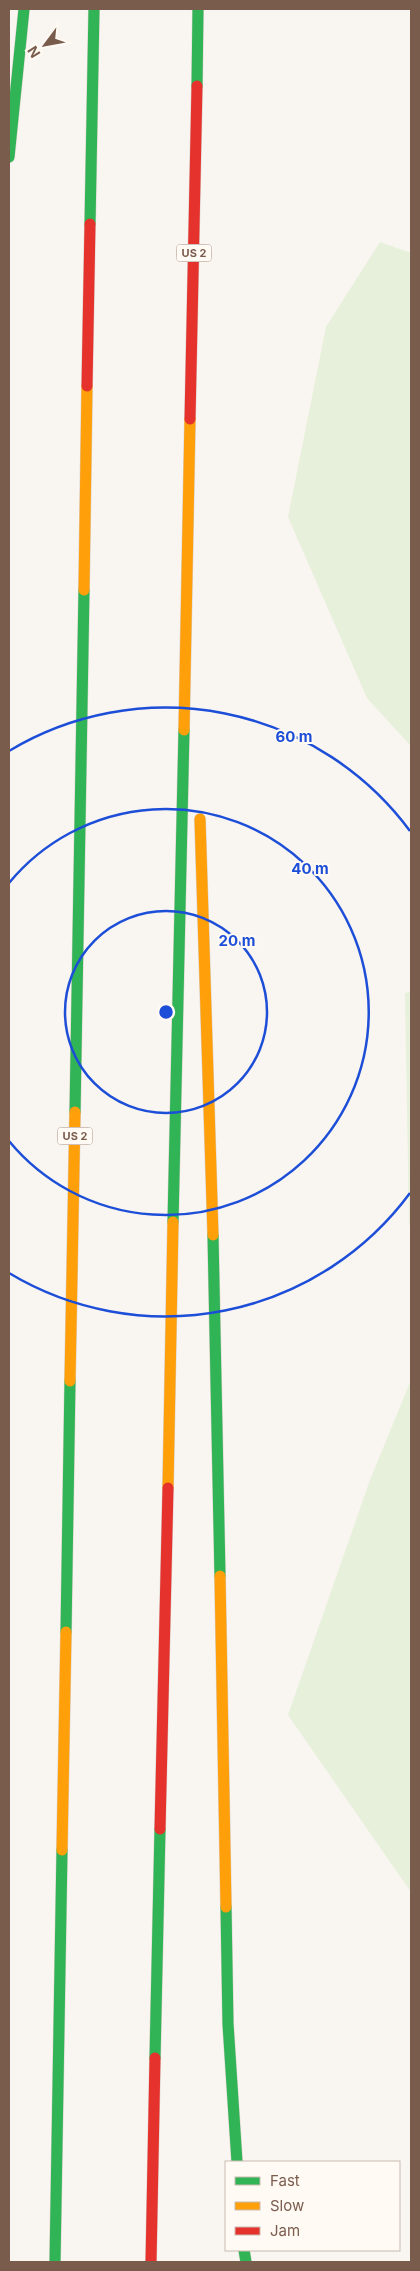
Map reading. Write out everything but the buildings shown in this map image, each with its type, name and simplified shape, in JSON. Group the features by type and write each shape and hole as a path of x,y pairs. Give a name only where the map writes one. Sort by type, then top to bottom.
{"highway":[{"path":"9,157 24,9"},
{"name":"US 2","path":"56,2262 94,9"},
{"name":"US 2","path":"151,2262 198,9"},
{"path":"189,498 196,707"},
{"path":"199,807 214,1266 228,2024 236,2161"}],"green space":[{"path":"380,242 411,253 411,746 367,698 288,517 326,327"},
{"path":"411,992 411,1230 409,1223 405,993"},
{"path":"411,1380 411,1892 288,1715 370,1480"}],"traffic: fast":[{"path":"9,157 24,9"},
{"path":"90,224 94,9"},
{"path":"197,86 198,9"},
{"path":"75,1112 84,590"},
{"path":"173,1222 184,730"},
{"path":"213,1235 220,1576"},
{"path":"66,1632 70,1381"},
{"path":"155,2058 160,1829"},
{"path":"55,2262 62,1850"},
{"path":"226,1907 228,2024 237,2161"},
{"path":"244,2251 246,2262"}],"traffic: slow":[{"path":"84,590 87,386"},
{"path":"184,730 190,419"},
{"path":"200,819 213,1235"},
{"path":"70,1381 75,1112"},
{"path":"168,1488 173,1222"},
{"path":"220,1576 226,1907"},
{"path":"62,1850 66,1632"}],"traffic: jam":[{"path":"190,419 197,86"},
{"path":"87,386 90,224"},
{"path":"160,1829 168,1488"},
{"path":"151,2262 155,2058"}]}
